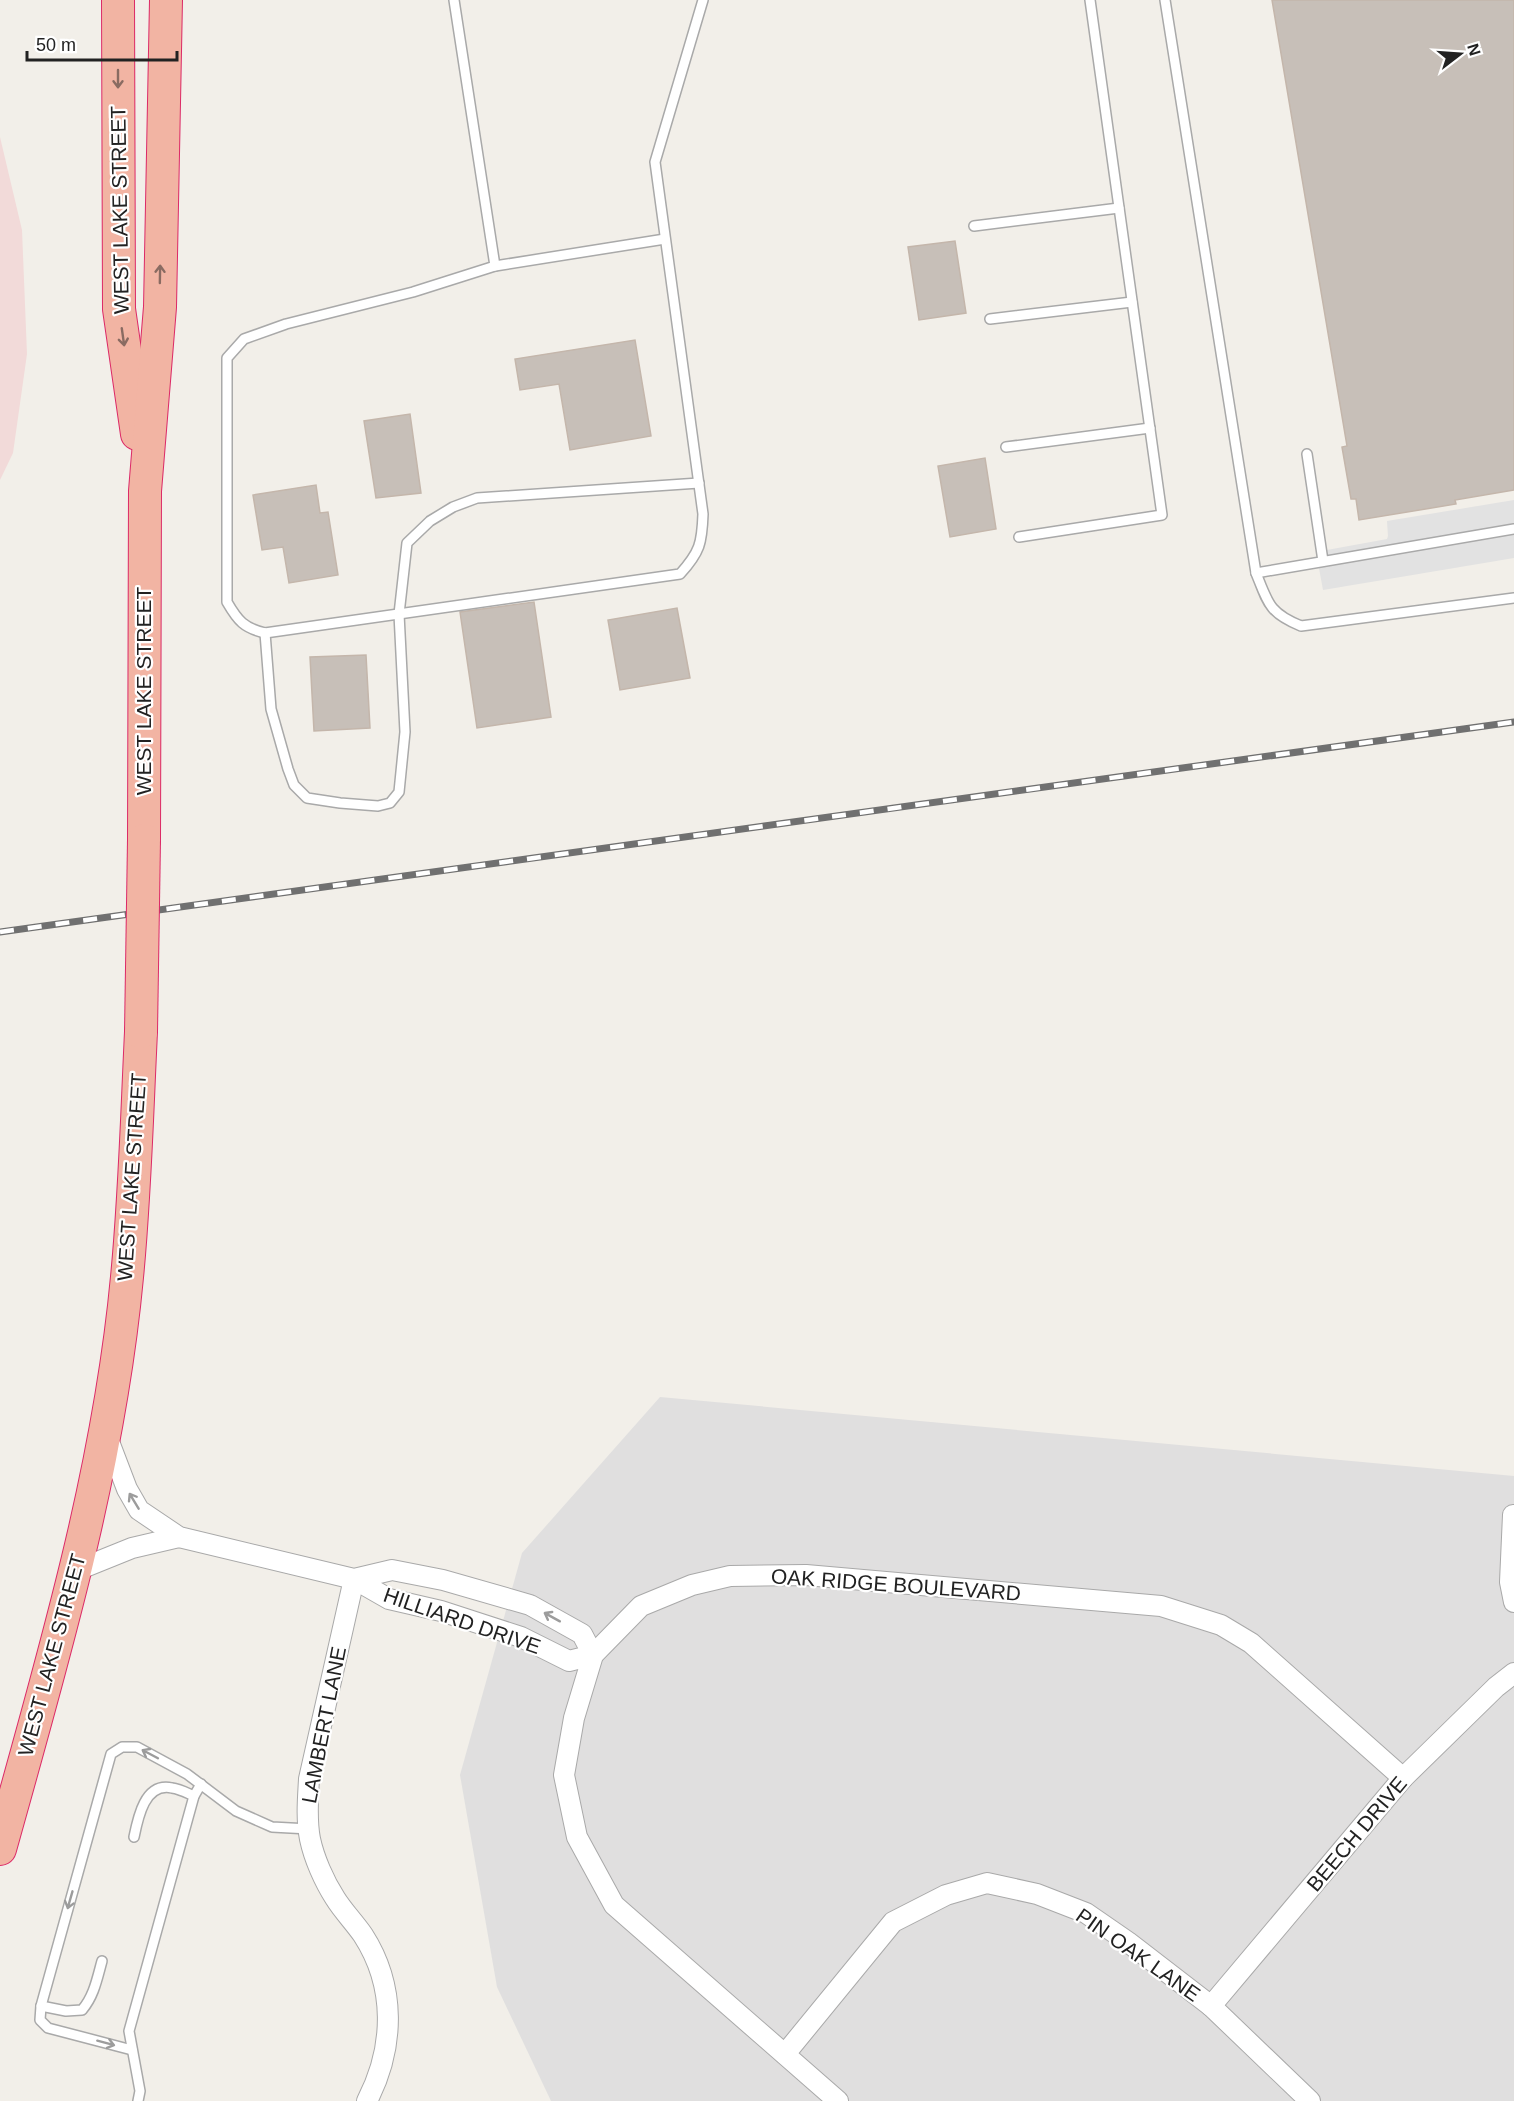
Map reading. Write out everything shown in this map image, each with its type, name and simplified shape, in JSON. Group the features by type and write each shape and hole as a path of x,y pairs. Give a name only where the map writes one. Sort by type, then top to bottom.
{"highway":[{"name":"WEST LAKE STREET","path":"118,0 119,309 145,491"},
{"name":"WEST LAKE STREET","path":"0,1849 87,1523 127,1277 141,1032 145,491 160,307 166,0"}],"street":[{"name":"HILLIARD DRIVE","path":"104,1429 127,1489 139,1510 179,1537 354,1579 389,1599 441,1611 521,1637 569,1661 593,1655 582,1634 530,1605 443,1580 392,1570 354,1579"},
{"path":"1513,1515 1510,1582 1514,1602"},
{"name":"HILLIARD DRIVE","path":"75,1571 132,1548 179,1537"},
{"name":"OAK RIDGE BOULEVARD","path":"838,2101 614,1905 577,1837 564,1775 574,1718 593,1655 641,1606 692,1585 730,1576 806,1575 1161,1606 1221,1625 1251,1643 1403,1778"},
{"name":"LAMBERT LANE","path":"354,1579 309,1779 307,1810 310,1839 319,1868 334,1897 363,1934 376,1958 385,1984 389,2014 387,2047 378,2079 367,2101"},
{"name":"BEECH DRIVE","path":"1211,2006 1403,1778 1496,1687 1514,1673"},
{"name":"PIN OAK LANE","path":"785,2054 893,1922 946,1895 987,1883 1037,1894 1086,1913 1128,1942 1211,2006 1310,2101"}],"lane":[{"path":"454,0 495,266"},
{"path":"665,239 495,266 413,292 286,324 244,339 227,358 227,602 236,616 250,629 265,633 680,574 693,560 702,540 703,514 655,162 703,0"},
{"path":"1019,537 1162,515 1090,0"},
{"path":"1165,0 1256,573 1269,606 1283,619 1301,626 1514,598"},
{"path":"974,226 1119,207"},
{"path":"990,319 1132,302"},
{"path":"1006,447 1150,428"},
{"path":"1307,454 1323,561"},
{"path":"265,633 271,709 294,785 307,798 378,806 390,803 399,792 405,732 399,614 407,543 430,521 453,507 477,498 699,483"},
{"path":"1256,573 1514,529"},
{"path":"132,2050 48,2028 40,2020 41,2006 111,1754 122,1747 137,1747 187,1774 236,1811 272,1827 309,1829"},
{"path":"138,2101 140,2091 129,2031 194,1796 201,1784"},
{"path":"134,1837 148,1795 157,1788 171,1787 194,1796"},
{"path":"41,2006 66,2011 82,2010 90,2001 102,1961"}],"shaded area":[{"path":"0,137 22,230 27,354 13,453 0,480"},
{"path":"1514,500 1514,558 1323,590 1316,552 1387,539 1387,521"},
{"path":"660,1397 1514,1476 1514,2101 551,2101 497,1987 460,1775 522,1553"}],"building":[{"path":"1272,0 1514,0 1514,490 1455,500 1456,504 1359,520 1356,499 1351,499 1342,447 1347,446"},
{"path":"955,241 966,313 919,320 908,247"},
{"path":"635,340 651,436 570,450 559,384 520,390 515,359"},
{"path":"410,414 421,493 376,498 364,421"},
{"path":"985,458 996,529 950,537 938,466"},
{"path":"316,485 320,513 328,512 338,575 289,583 283,547 262,550 253,495"},
{"path":"534,602 551,717 477,728 460,612"},
{"path":"677,608 690,678 620,690 608,620"},
{"path":"366,655 370,728 314,731 310,657"}],"railway":[{"path":"0,932 1514,722"}]}
